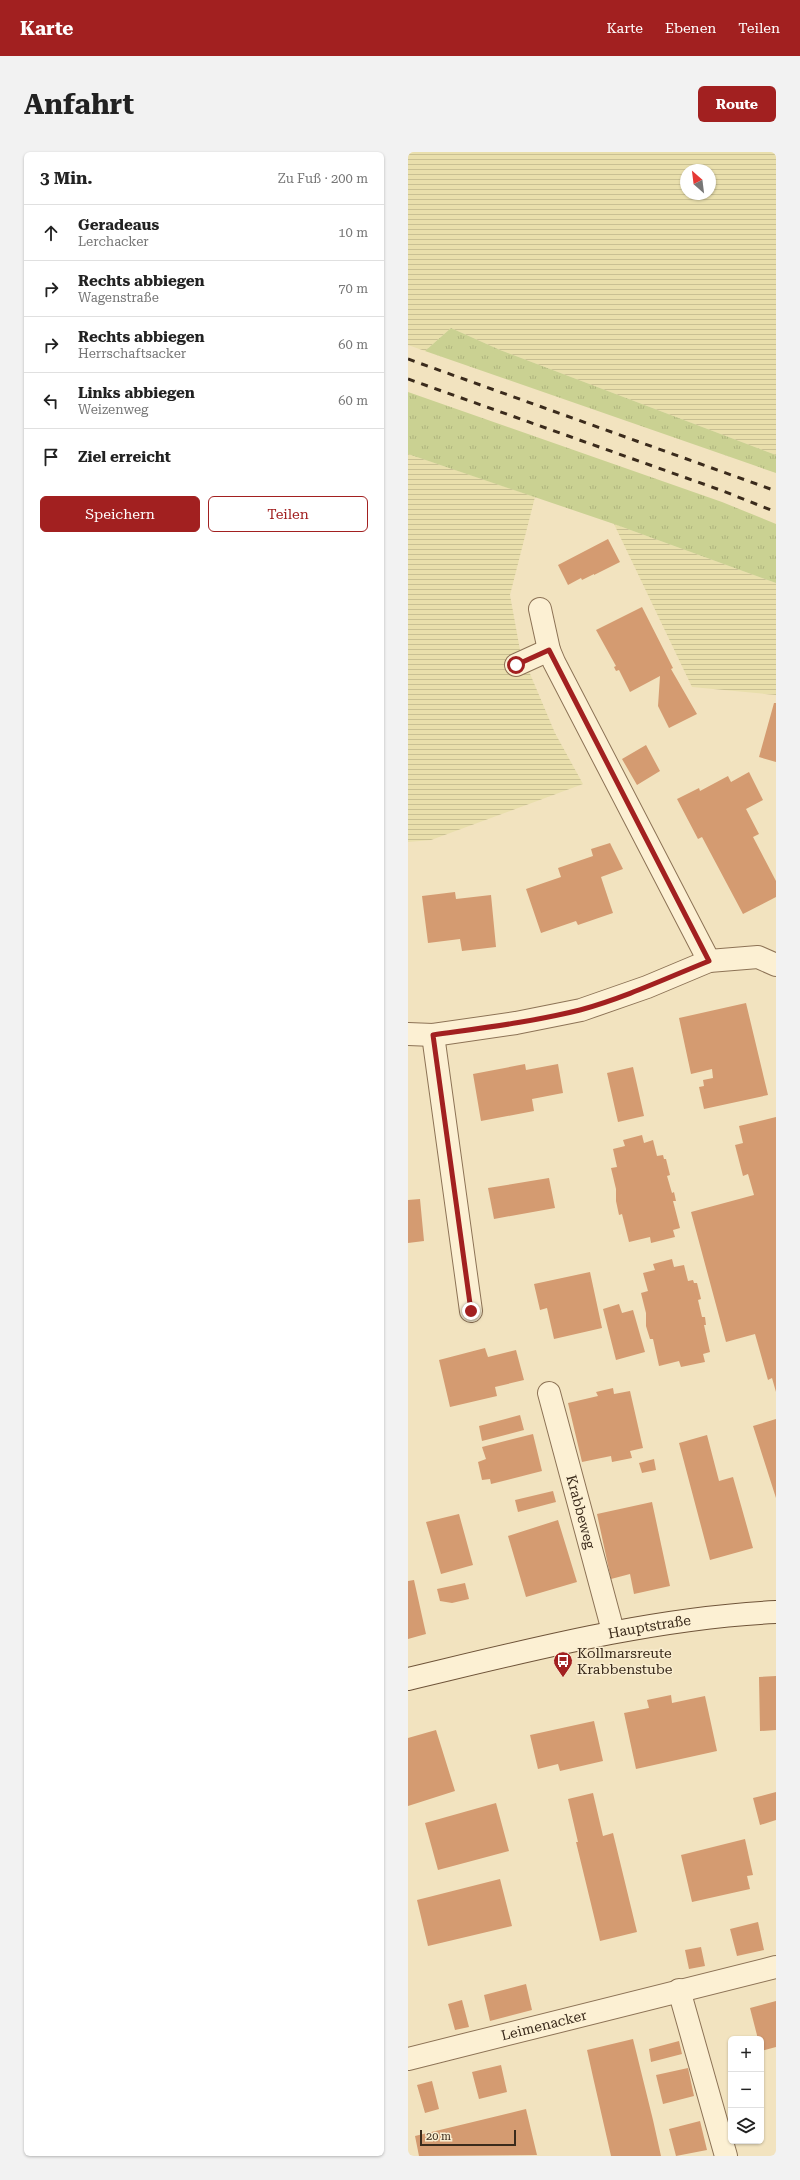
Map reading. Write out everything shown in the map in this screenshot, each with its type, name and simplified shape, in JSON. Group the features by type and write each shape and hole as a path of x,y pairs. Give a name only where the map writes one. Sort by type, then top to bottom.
{"street":[{"path":"540,609 549,650 709,961"},
{"path":"516,665 549,650"},
{"path":"408,1034 433,1035 516,1023 581,1010 647,987 709,961 758,957 776,965"},
{"path":"433,1035 471,1311"},
{"name":"Krabbeweg","path":"549,1393 613,1631"},
{"name":"Hauptstraße","path":"408,1679 613,1631 692,1619 776,1612"},
{"name":"Leimenacker","path":"408,2059 679,1990 776,1967"},
{"path":"679,1990 726,2156"}],"shaded area":[{"path":"408,152 776,152 776,455 500,350 451,328 425,351 408,345"},
{"path":"408,454 535,497 510,595 520,650 555,733 583,784 431,840 408,842"},
{"path":"614,524 776,583 776,695 692,687"}],"green space":[{"path":"451,328 500,350 776,455 776,473 425,351"},
{"path":"408,392 722,502 776,524 776,583 614,524 408,454"}],"building":[{"path":"608,539 620,562 594,575 582,580 581,578 568,585 558,565"},
{"path":"642,607 673,668 671,669 697,714 669,728 658,706 660,676 630,692 619,670 616,671 614,667 616,666 596,630"},
{"path":"774,703 776,703 776,762 759,757"},
{"path":"646,745 660,771 637,785 622,759"},
{"path":"749,772 763,800 746,809 759,834 753,837 776,881 776,897 743,914 702,837 698,839 677,799 699,788 700,791 728,776 731,782"},
{"path":"610,843 623,869 601,877 613,913 578,925 576,921 541,933 526,889 561,877 558,868 593,856 591,849"},
{"path":"455,892 456,899 491,895 496,947 462,951 460,939 428,943 422,896"},
{"path":"746,1003 768,1095 704,1109 699,1087 704,1086 703,1080 713,1078 712,1069 691,1074 679,1018"},
{"path":"525,1064 526,1070 558,1064 563,1093 532,1099 534,1111 481,1121 473,1074"},
{"path":"633,1067 644,1116 618,1122 607,1073"},
{"path":"776,1117 776,1392 772,1378 768,1380 755,1334 726,1342 691,1212 754,1195 748,1174 743,1176 735,1145 743,1143 739,1126"},
{"path":"642,1135 644,1143 653,1140 657,1156 663,1155 664,1159 666,1159 670,1175 667,1176 672,1193 674,1192 676,1201 673,1201 680,1228 673,1230 675,1237 651,1243 650,1237 629,1242 622,1214 619,1215 616,1201 616,1189 611,1168 617,1167 613,1149 625,1146 623,1140"},
{"path":"549,1178 555,1208 494,1219 488,1188"},
{"path":"420,1199 424,1241 408,1243 408,1200"},
{"path":"672,1259 674,1267 684,1265 688,1281 693,1280 694,1283 697,1283 701,1299 698,1300 702,1317 705,1317 706,1325 704,1325 710,1352 703,1354 705,1362 681,1367 679,1361 659,1366 653,1339 650,1339 646,1326 646,1313 641,1293 648,1291 643,1273 655,1270 653,1264"},
{"path":"590,1272 602,1328 554,1339 547,1308 540,1310 534,1284"},
{"path":"619,1304 622,1313 633,1310 645,1352 616,1360 603,1309"},
{"path":"485,1348 488,1357 516,1350 524,1380 495,1387 497,1396 450,1407 439,1360"},
{"path":"613,1388 614,1394 630,1391 643,1448 630,1451 632,1458 612,1462 611,1456 582,1462 568,1403 598,1396 596,1392"},
{"path":"520,1415 524,1430 482,1441 479,1426"},
{"path":"776,1419 776,1498 753,1426"},
{"path":"533,1434 542,1471 491,1484 490,1479 482,1480 478,1462 486,1459 482,1447"},
{"path":"707,1435 719,1481 733,1477 753,1548 710,1560 679,1443"},
{"path":"654,1459 656,1470 642,1473 639,1463"},
{"path":"553,1491 556,1502 518,1512 515,1500"},
{"path":"652,1502 670,1586 634,1594 630,1574 611,1579 597,1514"},
{"path":"459,1514 473,1565 441,1574 426,1522"},
{"path":"558,1520 577,1582 526,1597 508,1536"},
{"path":"414,1580 426,1634 408,1639 408,1581"},
{"path":"465,1583 469,1599 452,1603 440,1601 437,1589"},
{"path":"776,1676 776,1730 760,1731 759,1677"},
{"path":"671,1695 672,1703 705,1696 717,1751 636,1769 624,1713 649,1708 647,1700"},
{"path":"594,1721 603,1761 560,1771 558,1764 538,1769 530,1735"},
{"path":"436,1730 455,1791 408,1806 408,1738"},
{"path":"776,1792 776,1820 760,1825 753,1798"},
{"path":"593,1793 603,1836 613,1833 637,1932 600,1941 576,1842 578,1842 568,1799"},
{"path":"496,1803 509,1851 438,1870 425,1823"},
{"path":"745,1839 753,1875 747,1876 750,1889 692,1902 681,1855"},
{"path":"500,1879 512,1926 428,1946 417,1900"},
{"path":"758,1922 764,1950 737,1956 730,1929"},
{"path":"701,1947 705,1966 689,1969 685,1950"},
{"path":"526,1984 532,2010 490,2021 484,1995"},
{"path":"462,2000 469,2027 455,2030 448,2004"},
{"path":"776,2001 776,2047 764,2050 764,2036 757,2036 750,2008"},
{"path":"633,2039 661,2156 611,2156 587,2050"},
{"path":"679,2041 682,2054 651,2062 649,2049"},
{"path":"501,2065 507,2092 479,2099 472,2072"},
{"path":"688,2068 694,2096 663,2104 656,2075"},
{"path":"432,2081 439,2109 425,2113 417,2085"},
{"path":"526,2109 537,2155 419,2156 415,2136"},
{"path":"700,2121 707,2150 676,2156 669,2129"}],"railway":[{"path":"408,359 776,491"},
{"path":"408,379 723,491 776,512"}],"place":[{"name":"Kollmarsreute Krabbenstube","path":"563,1678"}],"route":[{"path":"471,1311 433,1035 516,1023 581,1010 647,987 709,961 549,650 516,665"}]}
